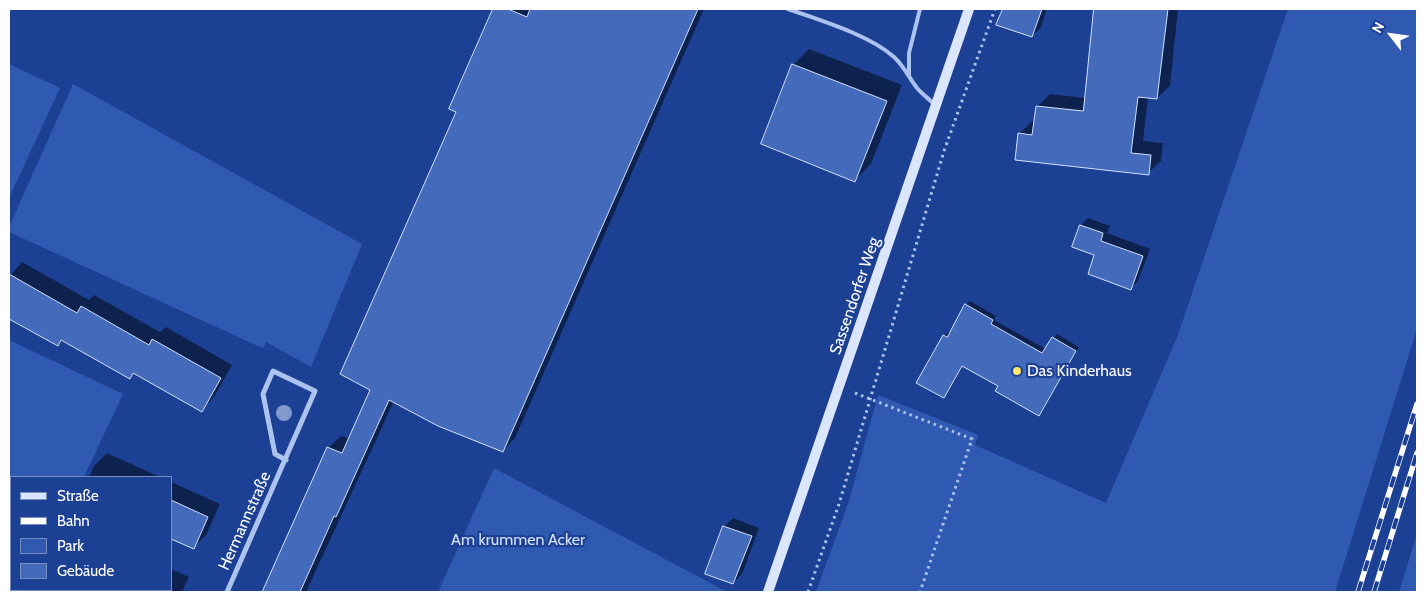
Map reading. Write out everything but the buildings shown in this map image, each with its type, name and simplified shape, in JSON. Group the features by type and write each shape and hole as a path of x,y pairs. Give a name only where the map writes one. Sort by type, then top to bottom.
{"street":[{"name":"Sassendorfer Weg","path":"768,592 969,9"},
{"name":"Hermannstraße","path":"226,592 286,460 315,391 273,371 263,394 275,454 286,460"}],"lane":[{"path":"788,9 837,27 874,44 894,57 917,88 936,106"},
{"path":"909,75 909,53 920,9"}],"path":[{"path":"808,592 839,504 944,151 995,9"},
{"path":"839,386 972,439 920,592"}],"green space":[{"path":"1288,9 1417,9 1417,329 1335,592 816,592 849,501 878,395 978,435 975,445 1106,503 1178,335"},
{"path":"9,64 60,88 9,198"},
{"path":"73,84 362,244 311,367 266,342 263,348 258,346 9,232 9,227"},
{"path":"9,340 123,394 84,476 10,476 10,591 30,591 9,592"},
{"name":"Am krummen Acker","path":"494,468 727,592 438,592"},
{"path":"1417,534 1417,592 1399,592"}],"railway":[{"path":"1358,592 1417,404"},
{"path":"1374,592 1417,453"}],"place":[{"name":"Das Kinderhaus","path":"1017,371"}]}
